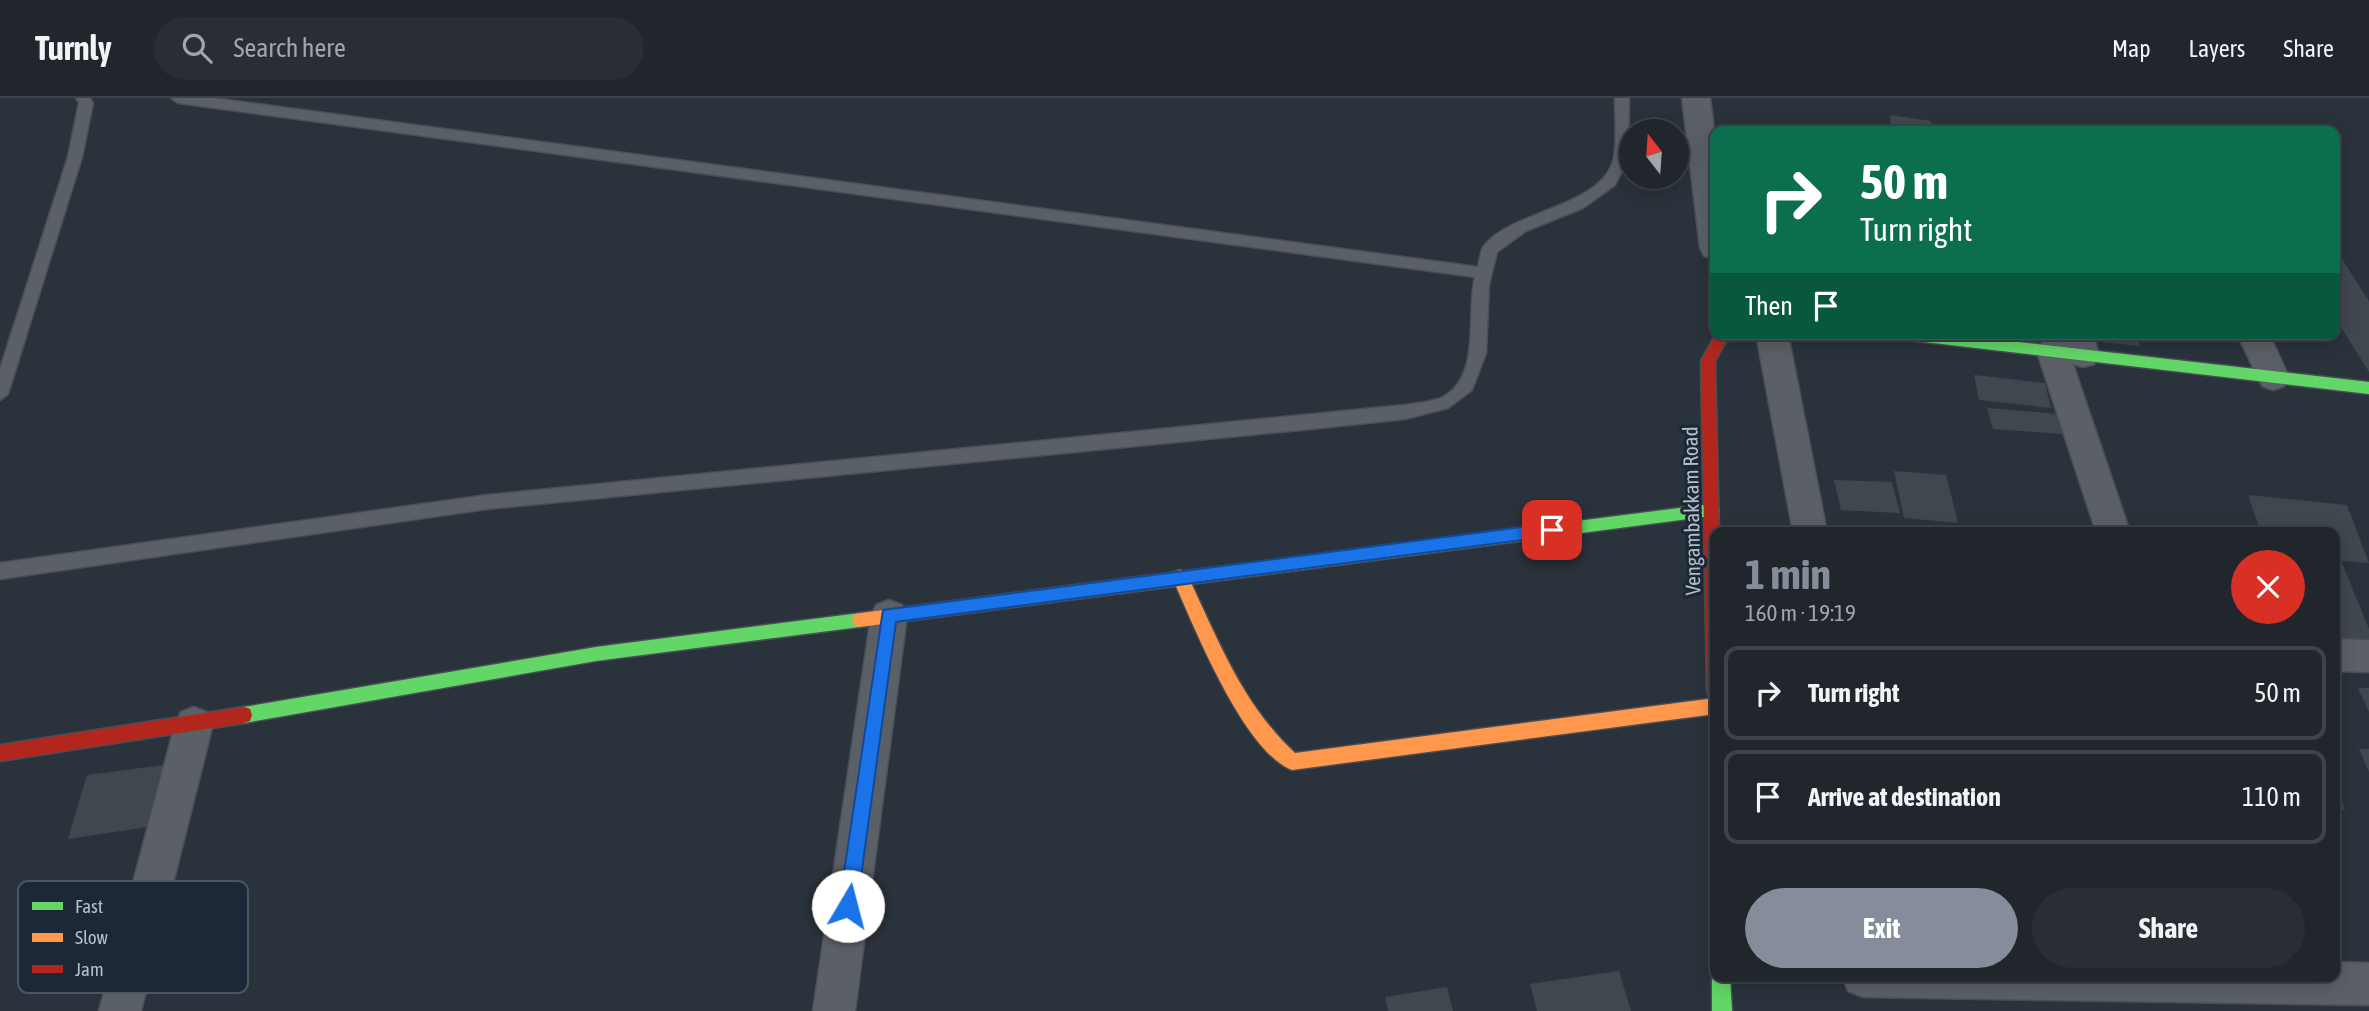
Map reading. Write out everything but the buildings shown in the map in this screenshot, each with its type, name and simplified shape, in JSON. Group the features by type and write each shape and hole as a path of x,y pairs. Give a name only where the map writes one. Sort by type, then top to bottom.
{"street":[{"path":"1696,98 1710,209"},
{"name":"Vengambakkam Road","path":"1711,527 1708,361 1720,340"},
{"path":"1773,340 1809,527"},
{"path":"1978,340 2071,347 2367,392"},
{"path":"2256,340 2273,377"},
{"path":"2071,347 2112,527"},
{"path":"0,753 194,724 596,654 1711,510"},
{"path":"1180,577 1258,731 1281,755 1292,762 1710,707"},
{"path":"834,1011 889,615"},
{"path":"2340,654 2369,656"},
{"path":"154,881 194,724"},
{"path":"1721,982 1722,1011"},
{"path":"2036,982 2265,990 2369,984"},
{"path":"120,1011 125,993"}],"lane":[{"path":"0,394 75,156 86,103 83,98"},
{"path":"178,98 1484,273"},
{"path":"0,571 487,502 1405,412 1448,402 1466,386 1478,353 1480,285 1490,249 1521,227 1578,204 1611,181 1621,159 1622,98"}],"traffic: fast":[{"path":"1951,340 2369,388"},
{"path":"1122,586 1711,510"},
{"path":"244,715 596,654 860,620"},
{"path":"1721,982 1722,1011"}],"traffic: slow":[{"path":"1180,577 1239,700 1272,743 1292,762 1710,707"},
{"path":"860,620 1122,586"}],"traffic: jam":[{"path":"1712,527 1708,361 1720,340"},
{"path":"0,753 244,715"}],"route":[{"path":"848,906 889,615 1552,530"}]}
